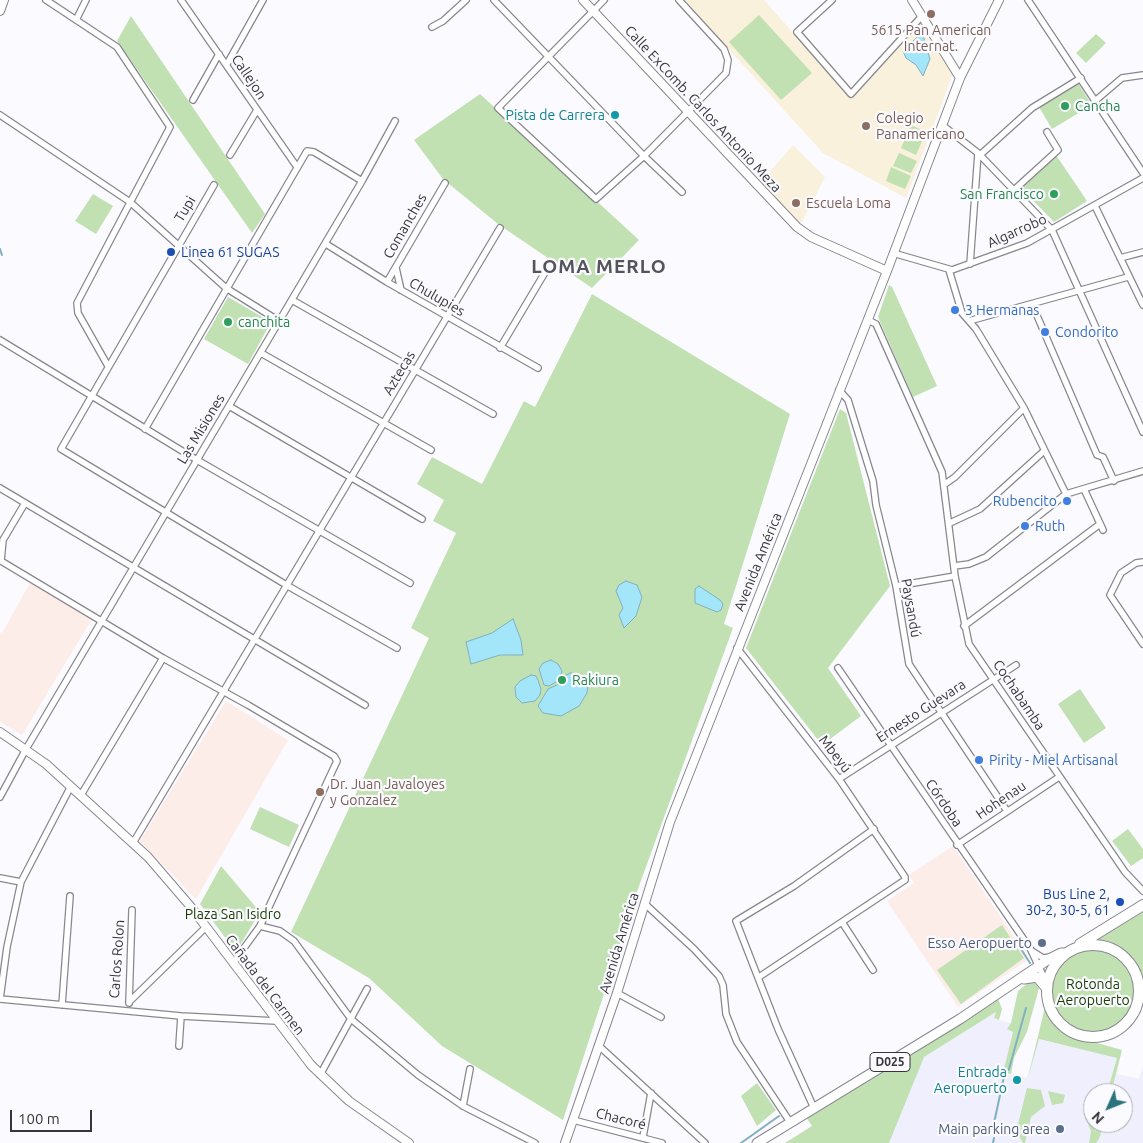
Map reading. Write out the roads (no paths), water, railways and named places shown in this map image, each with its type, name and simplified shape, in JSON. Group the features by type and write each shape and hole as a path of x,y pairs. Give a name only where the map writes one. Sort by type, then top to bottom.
{"highway":[{"name":"D025","path":"1047,986 1053,968 1070,951 1143,905"},
{"name":"D025","path":"1070,951 1091,945 1103,946 1125,958 1138,978 1138,1002"},
{"path":"1047,986 1048,1002 1058,1021 1066,1029 1086,1037 1107,1036 1116,1032 1132,1017 1143,992"}],"main road":[{"path":"0,11 4,0"},
{"name":"Calle ExComb. Carlos Antonio Meza","path":"583,0 804,232 887,271"},
{"path":"912,0 960,78"},
{"name":"Avenida América","path":"565,1143 616,993 670,822 737,648 894,254 960,78 999,0"},
{"name":"Cañada del Carmen","path":"0,732 26,749 71,786 162,872 206,927 276,1021 320,1075 349,1101 409,1143"},
{"name":"D025","path":"757,1143 1021,980 1039,966 1054,957 1070,951"},
{"path":"1021,980 1032,976 1037,977 1047,986"}],"street":[{"path":"46,0 117,47 170,129 77,303 78,313 108,366"},
{"path":"76,20 86,0"},
{"name":"Callejon","path":"181,0 297,167"},
{"path":"227,64 263,0"},
{"path":"432,26 443,20 466,0"},
{"path":"494,0 644,156 682,192"},
{"path":"604,0 498,108 596,199 644,156 724,76 728,60 724,49 680,0"},
{"path":"832,0 797,32 851,94 922,16"},
{"path":"1028,0 1143,173"},
{"path":"193,100 219,54"},
{"path":"1096,101 1122,78 1143,76"},
{"path":"970,264 979,154 1032,108 1081,78"},
{"path":"230,156 257,110"},
{"path":"0,115 130,202 226,288 280,322"},
{"name":"Las Misiones","path":"0,797 26,749 326,244 395,122"},
{"path":"942,125 979,154 1052,230 1143,432"},
{"path":"1014,190 1058,150 1046,132"},
{"path":"145,429 297,167 310,150 362,181"},
{"name":"Algarrobo","path":"948,270 1009,250 1052,230 1143,178"},
{"name":"Comanches","path":"387,282 445,183"},
{"name":"Tupi","path":"166,514 62,451 62,448 214,186"},
{"path":"1095,206 1128,277 1143,304"},
{"name":"Aztecas","path":"133,843 500,228"},
{"name":"Chulupies","path":"326,244 387,282 538,368"},
{"path":"1120,258 1143,252"},
{"path":"894,254 948,270 960,308 976,328 1024,408 1066,494"},
{"path":"500,348 550,264"},
{"path":"396,267 401,290"},
{"path":"969,321 1128,277"},
{"path":"292,300 492,414"},
{"path":"1032,304 1097,455 1103,457 1114,481"},
{"name":"Cochabamba","path":"868,320 876,324 934,451 944,484 955,576 969,644 1125,872 1143,891"},
{"path":"0,340 197,460 410,583"},
{"path":"261,353 431,450"},
{"name":"Paysandú","path":"839,390 848,400 873,481 876,505 896,586 909,664 1007,811"},
{"path":"229,406 422,519"},
{"path":"944,484 955,477 1024,408"},
{"path":"950,522 980,509 1044,451"},
{"path":"954,566 969,564 986,557 1066,494 1143,471"},
{"path":"0,488 365,705"},
{"path":"964,626 1102,527 1084,489"},
{"path":"25,503 3,540 1,561 163,658 225,691 334,756 337,764 260,926 233,963"},
{"path":"166,514 397,648"},
{"path":"1143,562 1136,563 1121,573 1110,595 1143,644"},
{"path":"896,586 955,576"},
{"name":"Mbeyú","path":"737,648 839,779 905,876 905,880 842,922"},
{"path":"81,795 163,658"},
{"name":"Ernesto Guevara","path":"839,779 1016,665"},
{"name":"Córdoba","path":"838,668 957,845 1031,950 1047,986"},
{"name":"Hohenau","path":"957,845 1059,777"},
{"path":"71,786 21,882 7,947 0,1000 181,1016 276,1021"},
{"path":"814,1108 778,1029 736,920 794,886 874,829"},
{"path":"0,878 21,882"},
{"path":"62,1005 70,896"},
{"path":"644,903 694,949 719,976 723,985 726,1014 737,1042 790,1122"},
{"name":"Carlos Rolon","path":"125,1010 129,1002 132,910"},
{"path":"759,977 842,922 873,970"},
{"path":"260,926 280,931 294,941 351,1019 418,1075 463,1106 535,1143"},
{"path":"129,1002 206,927"},
{"path":"1031,950 1043,958 1054,957"},
{"path":"320,1075 367,989"},
{"path":"616,993 661,1017"},
{"path":"179,1046 181,1016"},
{"path":"598,1044 705,1143"},
{"path":"463,1106 470,1069"},
{"path":"642,1137 651,1093"},
{"name":"Chacoré","path":"573,1120 662,1143"}],"water":[{"path":"920,34 923,35 930,59 923,76 916,65 906,58 903,51"},
{"path":"626,581 637,585 642,597 636,616 624,628 619,615 623,608 616,591 619,585"},
{"path":"699,586 720,600 723,604 721,610 717,612 695,603 695,589"},
{"path":"513,619 521,640 523,655 500,655 471,664 466,642 492,633"},
{"path":"551,660 558,664 562,671 559,680 549,686 544,685 539,669 543,663"},
{"path":"571,673 582,676 588,685 587,693 579,706 561,716 543,713 538,706 548,689 559,684 566,675"},
{"path":"531,675 536,676 538,680 541,689 540,695 535,701 522,703 516,697 515,687 520,681"}],"waterway":[{"path":"0,249 2,255"},
{"path":"1021,949 1030,963"},
{"path":"994,1123 1005,1072 1009,1069 1026,1008"},
{"path":"741,1143 779,1116"},
{"path":"993,1143 994,1138"}],"place":[{"name":"5615 Pan American Internat.","path":"931,14"},
{"name":"Cancha","path":"1065,106"},
{"name":"Pista de Carrera","path":"615,115"},
{"name":"Colegio Panamericano","path":"866,126"},
{"name":"San Francisco","path":"1054,194"},
{"name":"Escuela Loma","path":"796,203"},
{"name":"Linea 61 SUGAS","path":"171,252"},
{"name":"3 Hermanas","path":"955,310"},
{"name":"canchita","path":"228,322"},
{"name":"Condorito","path":"1045,332"},
{"name":"Rubencito","path":"1067,501"},
{"name":"Ruth","path":"1025,526"},
{"name":"Rakiura","path":"562,680"},
{"name":"Pirity - Miel Artisanal","path":"979,760"},
{"name":"Dr. Juan Javaloyes y Gonzalez","path":"320,792"},
{"name":"Bus Line 2, 30-2, 30-5, 61","path":"1120,902"},
{"name":"Esso Aeropuerto","path":"1042,943"},
{"name":"Entrada Aeropuerto","path":"1017,1080"},
{"name":"Main parking area","path":"1060,1129"}],"district":[{"name":"LOMA MERLO","path":"599,267"}],"park label":[{"name":"Plaza San Isidro","path":"233,914"},
{"name":"Rotonda Aeropuerto","path":"1093,992"}]}
